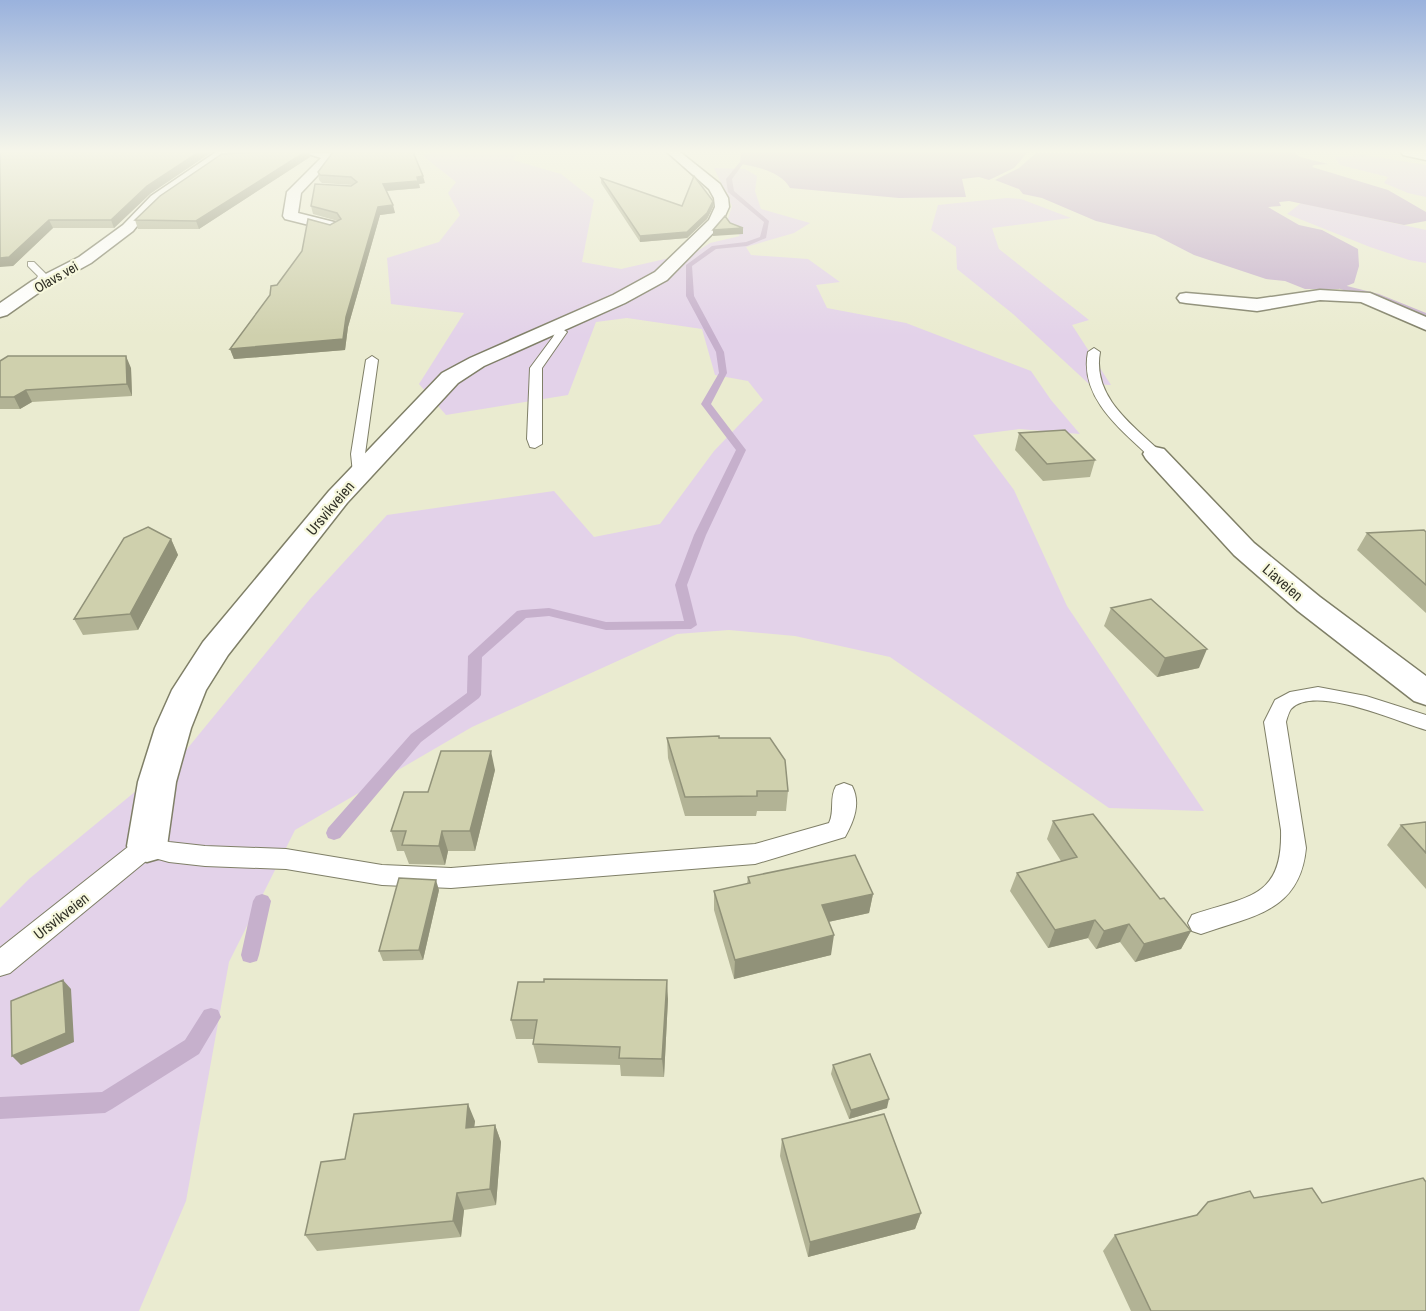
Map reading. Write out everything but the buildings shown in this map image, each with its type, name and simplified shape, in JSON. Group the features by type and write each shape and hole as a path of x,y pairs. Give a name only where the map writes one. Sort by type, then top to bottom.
{"street":[{"name":"Olavs vei","path":"0,311 38,285 85,260 128,228 140,213"},
{"path":"290,213 290,216 333,226"},
{"name":"Ursvikveien","path":"147,846 157,782 173,728 189,690 215,649 360,473 450,378 477,362 619,299 661,276 716,222 720,213"},
{"path":"1186,298 1250,305 1320,295 1372,299 1426,324"},
{"name":"Liaveien","path":"1155,453 1244,549 1309,604 1426,693"}],"lane":[{"path":"31,264 43,276 38,285"},
{"path":"535,444 532,432 535,413 533,375 559,338 561,332 556,328"},
{"path":"1095,352 1091,369 1096,387 1115,416 1155,453"},
{"path":"360,473 358,453 361,446 372,360"},
{"path":"1201,923 1258,903 1277,890 1288,877 1293,852 1293,825 1275,723 1276,711 1284,703 1299,696 1345,697 1426,723"},
{"path":"147,846 169,852 205,856 286,859 382,875 452,878 755,854 837,830 844,816 844,792"},
{"name":"Ursvikveien","path":"0,964 147,846"}],"shaded area":[{"path":"459,213 591,213 582,262 621,269 696,252 710,243 740,236 727,222 730,213 776,213 810,223 794,233 746,247 751,255 808,259 840,282 816,285 827,308 906,323 1031,371 1051,400 1080,434 1019,429 973,435 1014,490 1067,606 1204,811 1109,808 890,657 795,636 729,630 677,634 472,727 295,830 229,962 186,1201 139,1311 0,1311 0,908 29,879 187,749 310,599 387,515 554,491 594,537 660,524 714,451 763,400 748,381 715,375 702,329 627,318 596,322 568,395 446,415 419,384 464,313 391,304 387,258 439,242 460,215"},
{"path":"936,213 1058,213 1071,218 992,228 999,249 1089,320 1072,325 1111,385 1089,384 1013,314 957,269 956,247 931,230"},
{"path":"1078,213 1279,213 1299,225 1322,230 1358,249 1359,266 1354,283 1339,289 1305,289 1285,281 1266,279 1194,255 1155,235 1096,221"},
{"path":"1347,213 1426,213 1426,221 1404,225"},
{"path":"1348,213 1426,230 1426,263 1370,247 1287,214"}],"waterway":[{"path":"334,833 416,738 474,695 475,656 522,614 549,612 606,626 691,625 681,585 700,535 741,450 706,404 723,373 720,352 690,296 689,265 714,247 747,244 763,238 767,222 756,213"},
{"path":"1343,287 1376,296 1426,316"},
{"path":"250,955 262,901"},
{"path":"0,1108 105,1102 192,1047 211,1017"}]}
